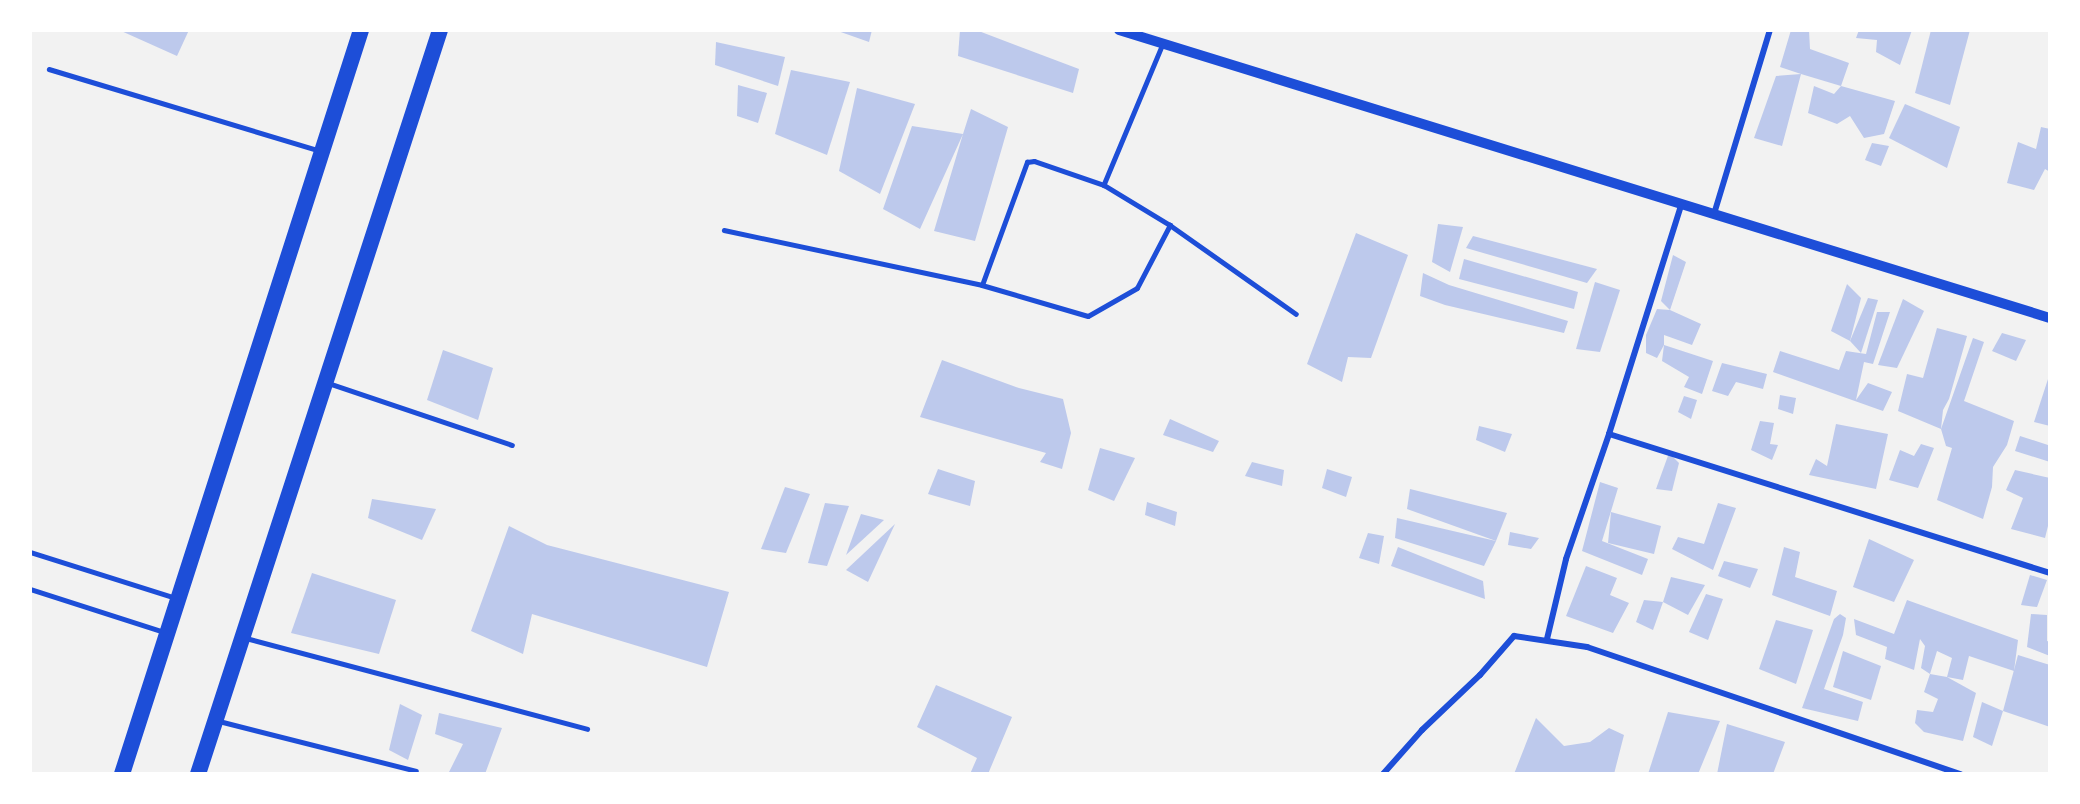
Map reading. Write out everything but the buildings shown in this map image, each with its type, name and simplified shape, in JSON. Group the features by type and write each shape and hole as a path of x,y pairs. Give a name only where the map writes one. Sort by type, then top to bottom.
{"highway":[{"path":"122,774 361,30"},
{"path":"198,774 440,30"}],"street":[{"path":"1119,30 2050,318"},
{"path":"1714,214 1770,30"},
{"path":"1547,639 1566,559 1609,434 1681,205"},
{"path":"1609,434 2050,573"},
{"path":"1383,774 1422,730 1480,675 1514,636 1587,646 1962,774"}],"lane":[{"path":"1104,185 1163,44"},
{"path":"49,69 322,151"},
{"path":"982,285 1027,162 1034,161 1104,185 1170,225 1296,314"},
{"path":"724,230 982,285 1088,316 1137,288 1170,225"},
{"path":"326,382 512,445"},
{"path":"30,552 178,598"},
{"path":"30,589 167,633"},
{"path":"243,637 587,729"},
{"path":"216,720 416,771"}]}
